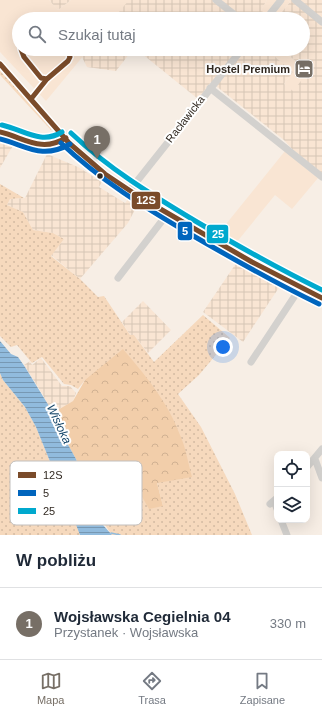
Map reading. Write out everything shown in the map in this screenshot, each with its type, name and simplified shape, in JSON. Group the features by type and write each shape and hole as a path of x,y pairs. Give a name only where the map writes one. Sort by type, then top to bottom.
{"street":[{"path":"216,0 231,12"},
{"path":"271,12 280,0"},
{"path":"295,0 310,12"},
{"path":"310,12 322,22"},
{"name":"Racławicka","path":"130,190 236,56"},
{"path":"0,64 66,138 95,166 130,190 168,213 261,267 322,298"},
{"path":"210,88 322,177"},
{"path":"0,132 43,146 53,146 66,138"},
{"path":"118,278 168,213"},
{"path":"251,362 300,288"},
{"path":"310,464 322,449"},
{"path":"315,459 322,478"},
{"path":"282,523 287,535"}],"shaded area":[{"path":"0,0 49,0 58,10 71,0 130,0 120,12 12,12 12,56 83,56 46,101 0,52"},
{"path":"49,0 71,0 58,10"},
{"path":"129,0 267,0 261,10 263,12 119,12"},
{"path":"267,0 288,0 290,2 282,12 261,12"},
{"path":"288,0 322,0 322,173 293,150 284,140 211,82 198,99 145,56 274,56 293,72 284,84 293,91 311,68 299,59 297,62 289,56 310,56 310,12 282,12 290,2"},
{"path":"128,56 116,71 87,67 82,57"},
{"path":"274,56 289,56 297,62 300,59 311,69 293,92 284,84 293,72"},
{"path":"0,71 53,128 51,130 0,75"},
{"path":"0,141 15,142 0,168"},
{"path":"285,151 318,178 292,209 275,195 236,243 218,234"},
{"path":"47,154 78,167 102,182 99,187 125,203 130,197 139,202 128,223 80,279 51,255 64,239 53,233 33,230 23,212 7,205 10,199 25,198"},
{"path":"0,184 24,198 10,199 7,205 23,212 33,230 53,233 64,239 51,256 80,279 98,297 104,296 130,335 134,335 154,362 203,315 230,338 199,375 178,394 201,427 235,494 252,535 112,535 105,525 142,525 142,491 163,506 157,483 85,380 78,389 71,385 64,384 42,357 32,363 17,345 11,347 0,336"},
{"path":"239,259 282,283 243,342 203,312"},
{"path":"143,301 171,330 148,353 134,335 130,335 122,322"},
{"path":"41,358 62,386 70,386 76,393 73,401 53,413 51,413 43,395 24,365 30,361 32,365"},
{"path":"0,373 3,380 25,407 36,427 50,461 10,461 10,525 77,525 80,535 0,535"}],"green space":[{"path":"123,349 148,379 169,411 182,440 192,477 157,483 163,506 149,509 142,497 142,461 77,461 51,414 73,401 85,380"}],"water":[{"path":"0,341 11,354 18,357 25,367 52,411 51,414 77,461 50,461 36,427 25,407 3,380 0,373"},
{"path":"76,525 103,525 112,535 80,535"}],"waterway":[{"path":"111,533 120,535"}],"transit line":[{"name":"12S","path":"24,56 41,78 47,79"},
{"name":"12S","path":"31,99 47,79 68,61 70,56"},
{"name":"12S","path":"0,64 69,143 105,174 138,196 252,262 322,298"},
{"name":"25","path":"2,125 40,137 54,136 62,132"},
{"name":"12S","path":"0,132 33,143 41,144 49,144 66,138"},
{"name":"25","path":"71,133 116,170 164,202 243,249 322,290"},
{"name":"5","path":"0,139 27,148 43,151 60,149 70,144"},
{"name":"5","path":"61,143 107,181 156,214 286,288 319,304"}],"place":[{"name":"Hostel Premium","path":"304,69"},
{"name":"Wojsławska Cegielnia 04","path":"97,159"}],"water label":[{"name":"Wisłoka","path":"59,424"}]}
